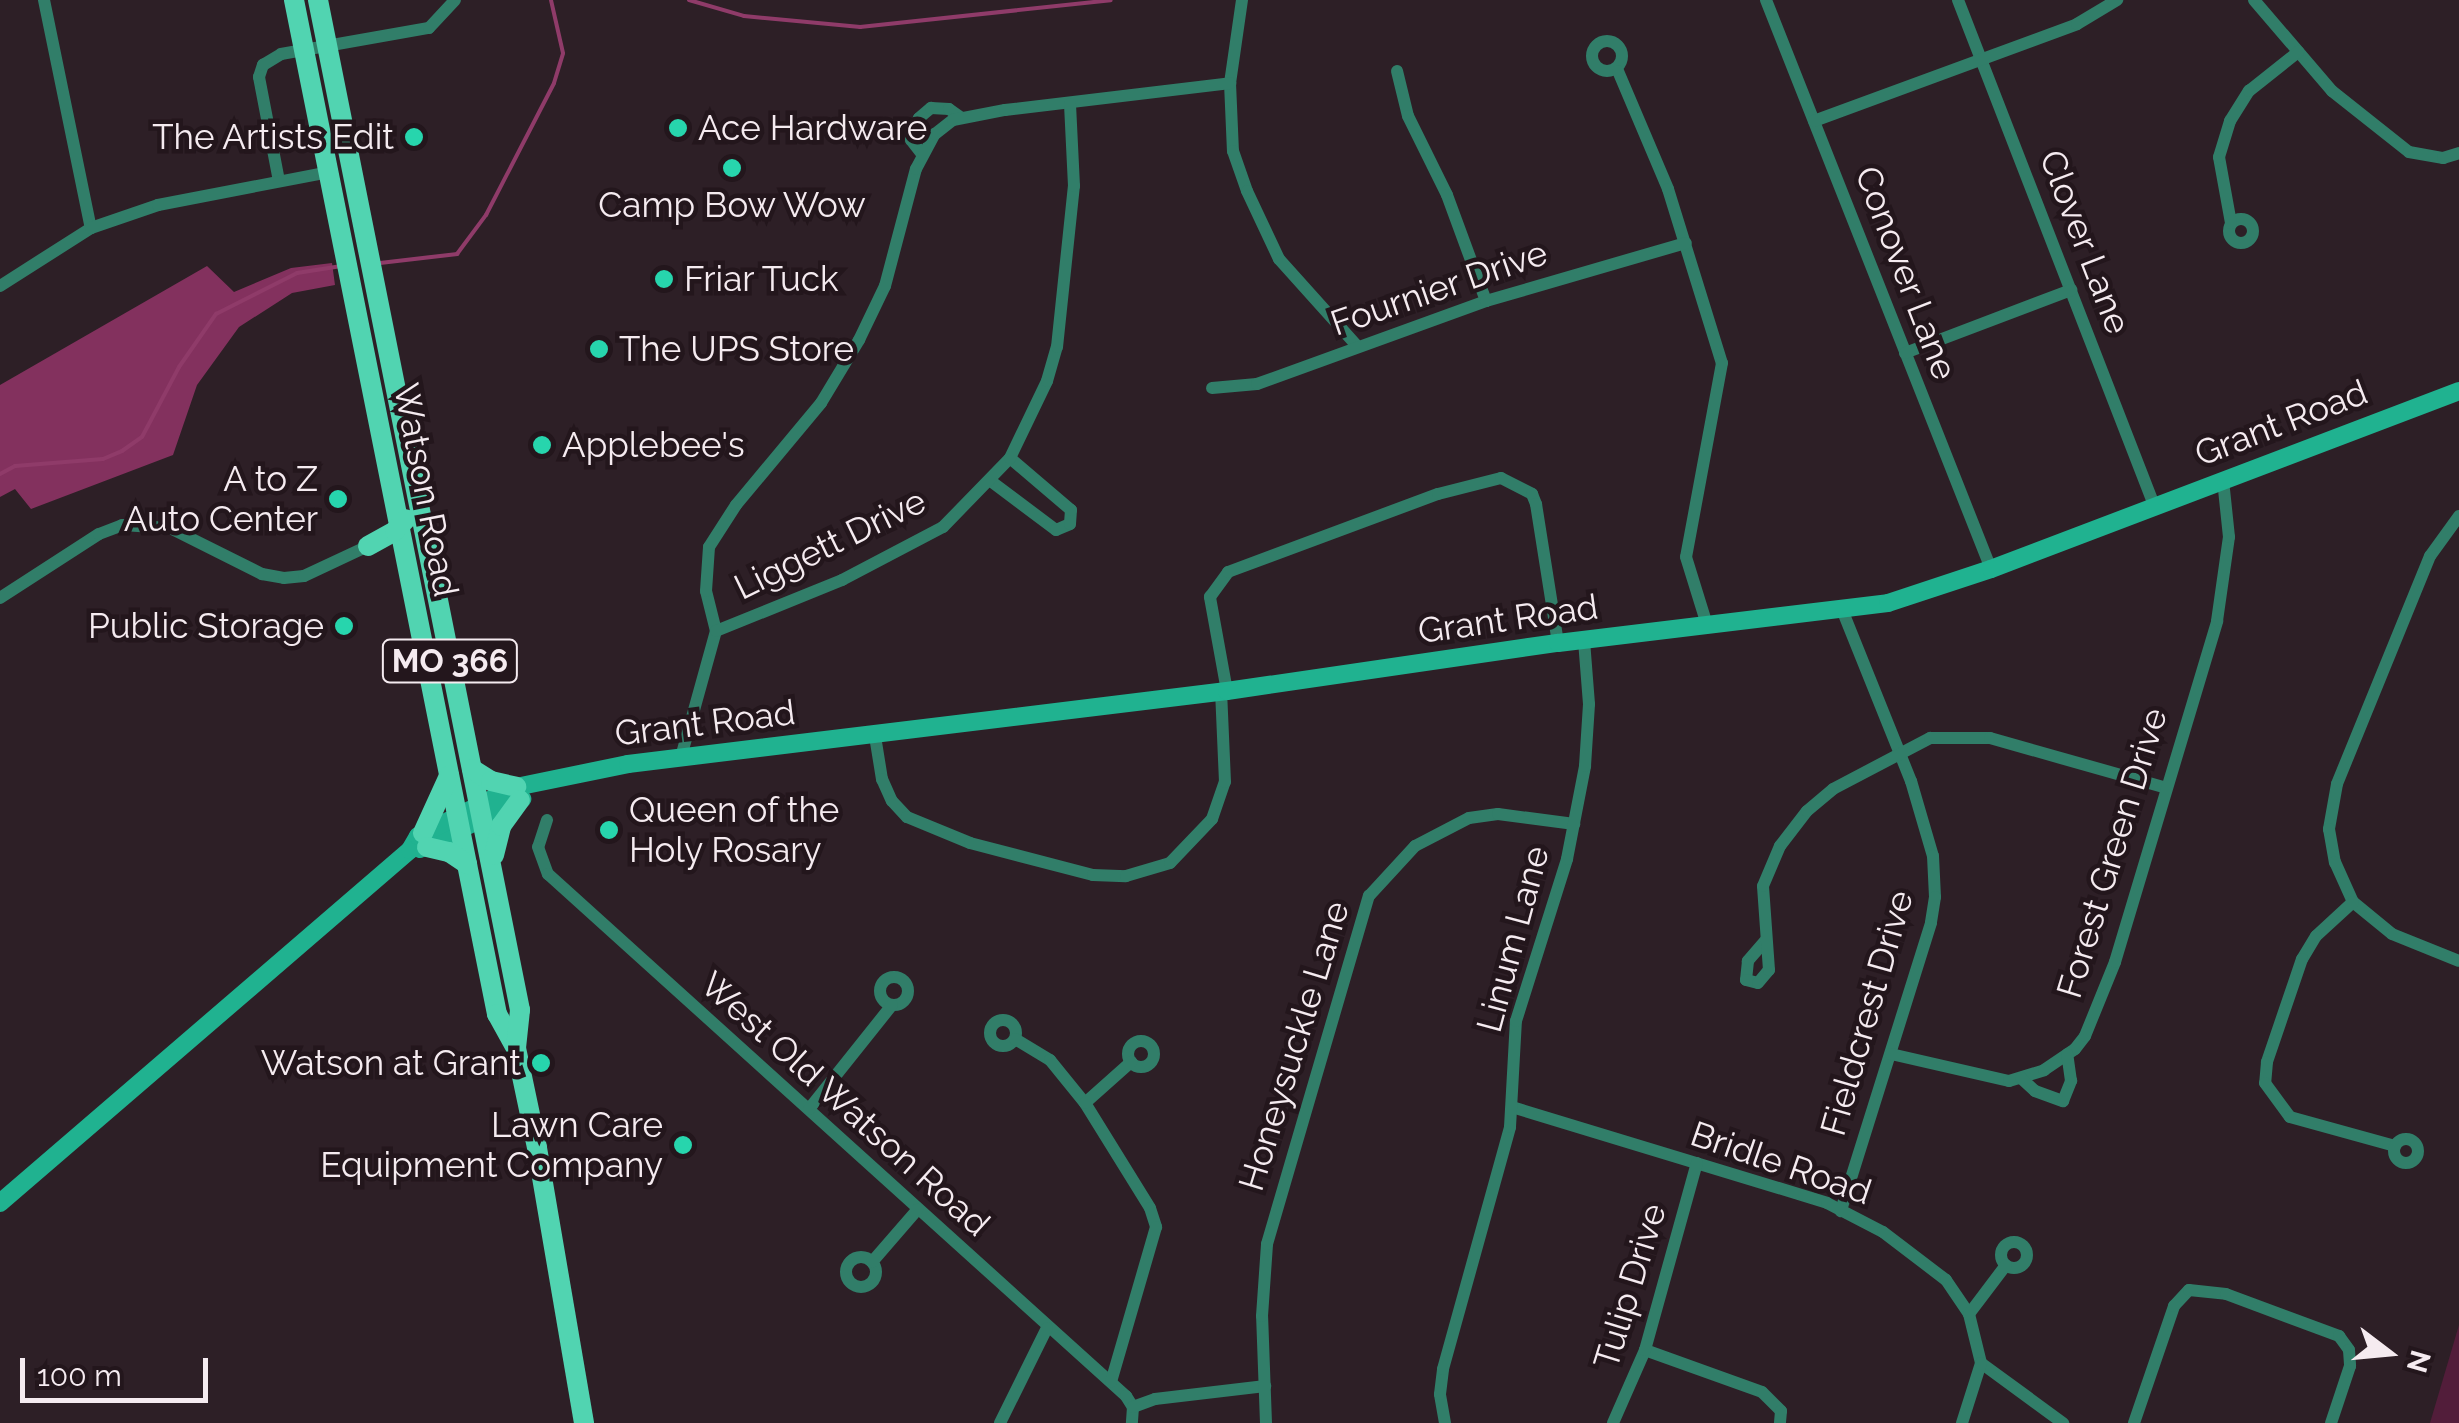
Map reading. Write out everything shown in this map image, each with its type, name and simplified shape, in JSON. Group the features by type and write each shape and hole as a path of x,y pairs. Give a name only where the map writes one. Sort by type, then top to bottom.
{"main road":[{"name":"Watson Road","path":"294,0 350,278 481,810 520,1010 516,1048 569,1314 584,1423"},
{"name":"Watson Road","path":"318,0 373,274 407,511 406,553 497,1014 516,1048"},
{"path":"368,546 407,511"},
{"path":"368,546 406,553"},
{"path":"472,769 491,781 524,791 501,826 492,867"},
{"path":"450,774 420,844 449,852 468,864"}],"street":[{"path":"44,0 91,228"},
{"path":"279,181 259,77 270,58 429,28 455,0"},
{"path":"1242,0 1230,83 1234,150 1261,226 1279,259 1358,347"},
{"name":"Conover Lane","path":"1766,0 1991,569"},
{"name":"Clover Lane","path":"1958,0 2154,505"},
{"path":"1814,121 2078,24 2118,0"},
{"path":"2254,0 2332,91 2409,152 2442,158 2459,153"},
{"path":"2231,222 2219,157 2230,121 2249,91 2298,52"},
{"path":"1397,71 1408,116 1447,195 1486,301"},
{"path":"1618,71 1668,189 1722,363 1686,558 1707,625"},
{"path":"716,630 706,592 709,547 736,506 820,403 859,340 885,286 922,154 935,134 960,117 1230,83"},
{"name":"Liggett Drive","path":"681,757 716,630 842,580 943,527 992,482 1010,458 1047,381 1057,347 1074,186 1070,104"},
{"path":"922,154 911,140 919,118 931,108 949,108 960,117"},
{"path":"0,286 91,228 158,206 329,172"},
{"name":"Fournier Drive","path":"1212,388 1258,384 1486,301 1686,243"},
{"path":"1906,353 2071,290"},
{"name":"Grant Road","path":"0,1203 420,844 459,820 524,791 585,771 681,757 875,736 1558,643 1888,603 1991,569 2459,391"},
{"path":"992,482 1056,530 1070,524 1071,510 1010,458"},
{"path":"875,736 882,779 892,801 907,816 970,843 1093,875 1126,876 1170,863 1212,819 1225,782 1224,691 1210,597 1228,572 1438,494 1502,478 1532,494 1536,504 1558,643"},
{"name":"Forest Green Drive","path":"2021,1078 2044,1070 2085,1036 2114,962 2163,787 2217,621 2229,537 2223,480"},
{"path":"2459,516 2430,556 2337,784 2330,817 2331,848 2353,902 2392,934 2459,961"},
{"path":"0,598 99,534 122,525 170,528 262,574 284,578 304,576 368,546"},
{"name":"Fieldcrest Drive","path":"1841,607 1896,752 1911,781 1934,856 1934,897 1891,1054 1841,1210"},
{"name":"Linum Lane","path":"1445,1423 1440,1394 1443,1369 1512,1106 1516,1022 1574,824 1586,766 1589,704 1584,641"},
{"path":"1766,940 1763,886 1780,846 1808,811 1833,789 1896,752 1930,738 1990,738 2163,787"},
{"name":"Honeysuckle Lane","path":"1266,1423 1262,1316 1267,1244 1370,896 1415,846 1469,818 1498,814 1574,824"},
{"name":"West Old Watson Road","path":"548,820 538,848 548,874 1111,1382 1133,1407"},
{"path":"2353,902 2316,936 2302,959 2267,1062 2265,1084 2290,1117 2395,1146"},
{"path":"810,1109 892,1004"},
{"path":"1015,1039 1050,1060 1085,1104 1150,1208 1156,1227 1111,1382"},
{"path":"1891,1054 1986,1078 2021,1078 2036,1091 2063,1101 2072,1081 2067,1054"},
{"path":"1085,1104 1131,1062"},
{"name":"Bridle Road","path":"1512,1106 1841,1210 1883,1232 1946,1280 1969,1314 1982,1363"},
{"name":"Tulip Drive","path":"1613,1423 1645,1350 1697,1163"},
{"path":"872,1262 917,1210"},
{"path":"1969,1314 2006,1266"},
{"path":"2134,1423 2174,1306 2189,1290 2226,1294 2339,1336 2348,1350 2350,1366 2331,1423"},
{"path":"1000,1423 1047,1328"},
{"path":"1645,1350 1762,1392 1781,1411 1780,1423"},
{"path":"1962,1423 1982,1363 2062,1423"},
{"path":"1132,1423 1133,1407 1155,1399 1264,1386"}],"shaded area":[{"path":"332,263 335,285 292,293 239,327 197,385 173,455 31,509 15,489 0,497 0,385 207,266 234,292 291,268"},
{"path":"2459,1325 2459,1423 2430,1423"}],"waterway":[{"path":"380,263 457,254 486,215 554,83 563,53 551,0"},
{"path":"689,0 744,16 860,27 1111,0"},
{"path":"0,474 15,466 103,459 122,451 142,437 179,367 216,314 297,273 341,266"}],"place":[{"name":"Ace Hardware","path":"678,128"},
{"name":"The Artists Edit","path":"414,137"},
{"name":"Camp Bow Wow","path":"732,168"},
{"name":"Friar Tuck","path":"664,279"},
{"name":"The UPS Store","path":"599,349"},
{"name":"Applebee's","path":"542,445"},
{"name":"A to Z Auto Center","path":"338,499"},
{"name":"Public Storage","path":"344,626"},
{"name":"Queen of the Holy Rosary","path":"609,830"},
{"name":"Watson at Grant","path":"541,1063"},
{"name":"Lawn Care Equipment Company","path":"683,1145"}]}
